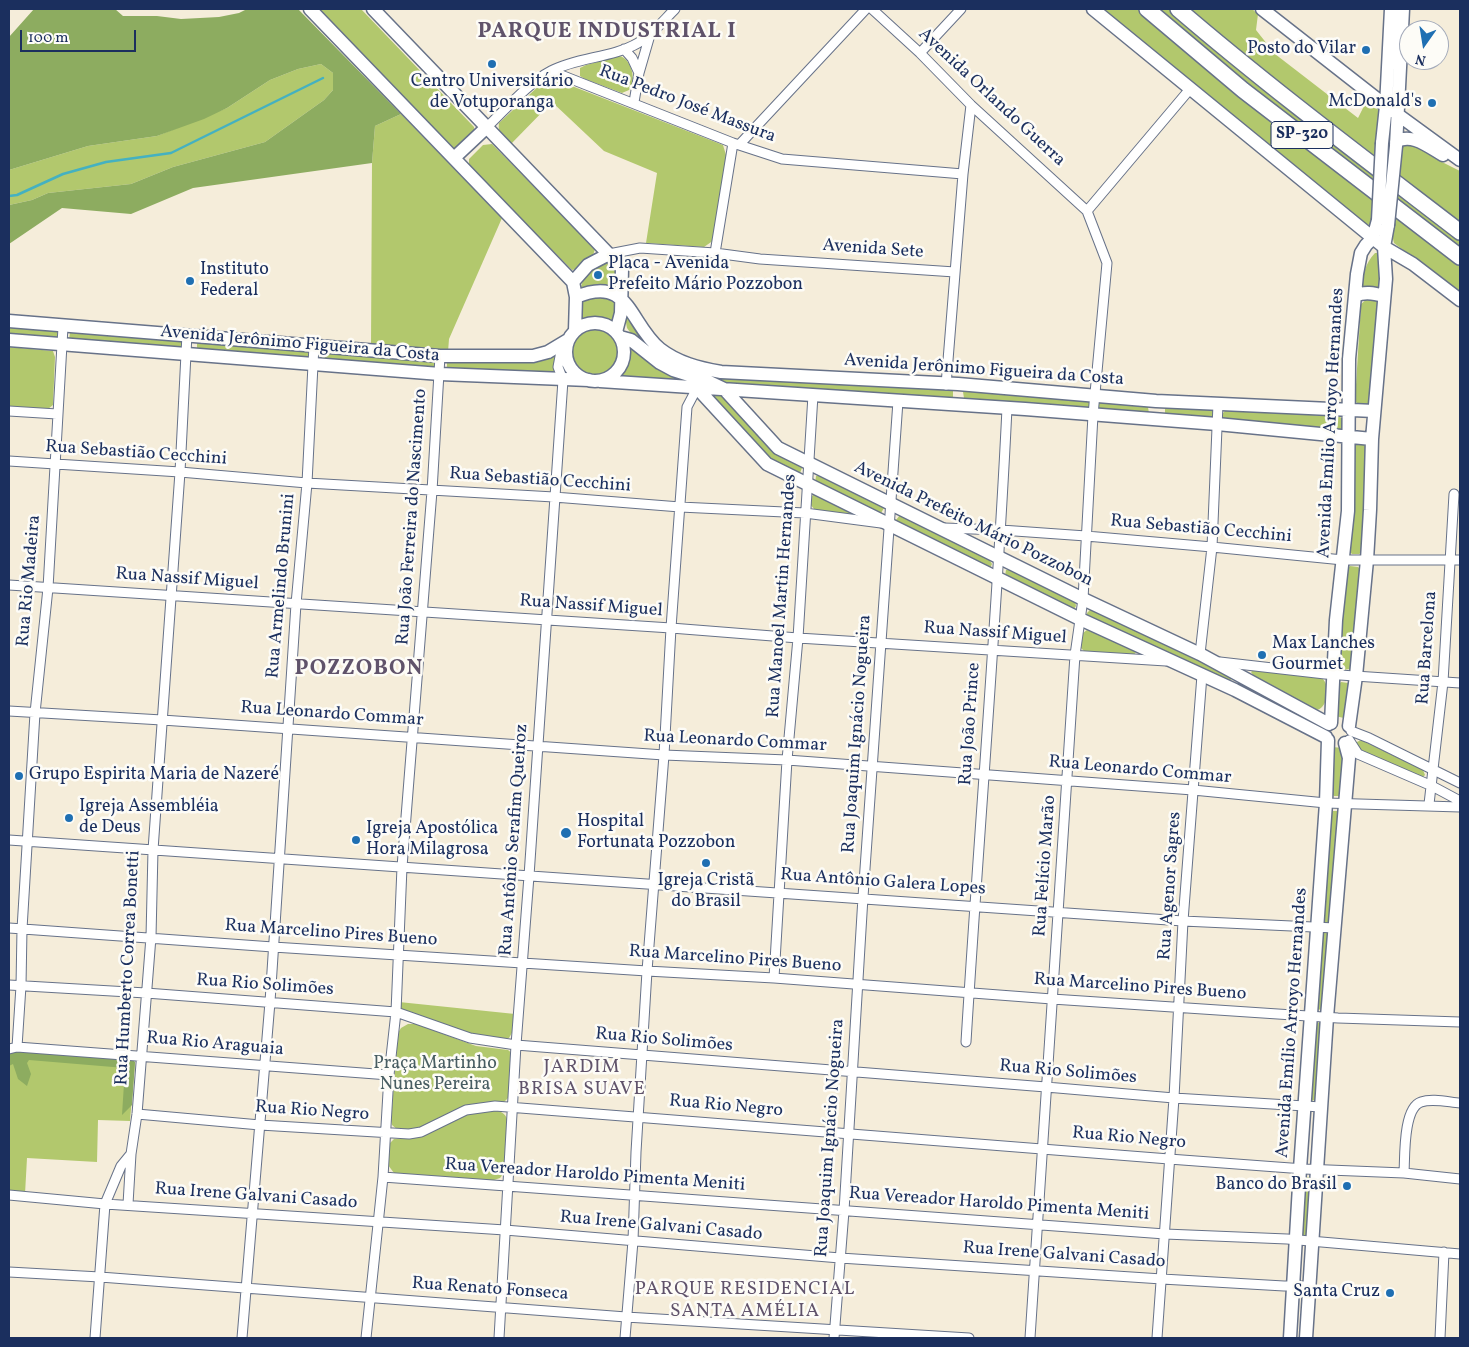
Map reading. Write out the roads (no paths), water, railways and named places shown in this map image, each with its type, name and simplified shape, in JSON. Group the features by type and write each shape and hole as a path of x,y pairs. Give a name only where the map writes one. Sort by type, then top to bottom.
{"highway":[{"name":"SP-320","path":"1147,9 1243,90 1460,257"},
{"name":"SP-320","path":"1178,9 1324,129 1460,232"}],"main road":[{"path":"310,9 573,282 576,297 566,357 570,367 578,376 594,380 610,376 621,364 624,353 618,334 621,313 622,268 373,9"},
{"path":"1093,9 1384,247 1413,264 1460,300"},
{"path":"1262,9 1386,106 1460,160"},
{"path":"1383,222 1396,144 1398,115 1391,9"},
{"path":"1383,222 1382,143 1394,52 1403,9"},
{"path":"454,158 488,127"},
{"path":"1396,144 1400,139 1408,138 1460,164"},
{"name":"Avenida Emílio Arroyo Hernandes","path":"1290,1338 1310,1015 1326,803 1326,731 1330,723 1336,620 1348,512 1349,359 1357,274 1362,253 1383,222"},
{"name":"Avenida Emílio Arroyo Hernandes","path":"1306,1338 1327,1017 1349,758 1348,735 1356,676 1367,560 1372,439 1386,279 1383,222"},
{"path":"573,282 588,265 609,254"},
{"path":"576,297 597,291 615,294 621,299"},
{"path":"1355,296 1369,293 1384,296"},
{"name":"Avenida Jerônimo Figueira da Costa","path":"621,299 627,304 643,331 660,348 682,362 699,368 721,372 952,384 1218,404 1374,411"},
{"name":"Avenida Jerônimo Figueira da Costa","path":"9,321 63,327 187,334 440,356 533,356 548,352 570,339"},
{"path":"570,339 584,324 596,323 607,325 618,334"},
{"name":"Avenida Prefeito Mário Pozzobon","path":"618,334 631,340 660,364 724,389 778,448 1083,599 1215,662 1243,670 1330,723"},
{"name":"Avenida Jerônimo Figueira da Costa","path":"9,340 440,374 594,380 957,404 1217,424 1372,439"},
{"path":"952,384 957,404"},
{"name":"Avenida Prefeito Mário Pozzobon","path":"697,388 767,464 1080,619 1170,662 1235,690 1327,738"},
{"path":"1235,690 1243,670"},
{"path":"1327,738 1336,745 1348,735 1346,723 1339,720 1330,723"}],"street":[{"path":"488,127 539,78 551,70 624,49 637,43 650,35 675,9"},
{"path":"715,253 736,144 866,9"},
{"name":"Avenida Orlando Guerra","path":"872,9 920,53 971,105 1088,211"},
{"path":"920,53 961,9"},
{"path":"634,102 639,73 650,35"},
{"path":"624,49 632,58 639,73"},
{"name":"Rua Pedro José Massura","path":"551,70 736,144 782,159 963,174"},
{"path":"1088,211 1190,88"},
{"path":"952,384 955,272 971,105"},
{"name":"Rua Felício Marão","path":"1030,1338 1075,655 1083,599 1093,415 1106,263 1088,211"},
{"path":"622,268 628,255 640,248"},
{"name":"Avenida Sete","path":"609,254 640,248 715,253 760,259 955,272"},
{"name":"Rua Rio Madeira","path":"13,1048 22,986 22,929 35,713 48,588 63,327"},
{"name":"Rua Humberto Correa Bonetti","path":"128,1204 151,937 153,850 180,472 187,334"},
{"name":"Rua Antônio Serafim Queiroz","path":"499,1338 516,1045 530,876 563,380 558,366 561,351 570,339"},
{"name":"Rua Armelindo Brunini","path":"242,1338 270,1002 296,604 307,483 314,345"},
{"name":"Rua João Ferreira do Nascimento","path":"366,1338 383,1177 389,1075 396,1012 402,867 432,491 440,356"},
{"path":"625,1338 647,972 664,755 686,407 697,388"},
{"name":"Rua Manoel Martin Hernandes","path":"774,978 787,760 798,638 813,395"},
{"name":"Rua Joaquim Ignácio Nogueira","path":"834,1334 844,1211 857,984 888,524 898,401"},
{"path":"1200,654 1212,546 1218,404"},
{"name":"Rua João Prince","path":"966,1042 983,774 1002,530 1007,408"},
{"path":"9,411 58,414"},
{"name":"Rua Sebastião Cecchini","path":"9,461 180,472 307,483 554,497 680,507 805,513 888,524"},
{"name":"Rua Barcelona","path":"1430,804 1443,682 1454,494"},
{"name":"Rua Sebastião Cecchini","path":"939,528 1086,536 1212,546 1343,560 1460,560"},
{"name":"Rua Nassif Miguel","path":"9,585 1170,662"},
{"path":"1243,670 1460,683"},
{"name":"Rua Agenor Sagres","path":"1157,1338 1202,675"},
{"name":"Rua Leonardo Commar","path":"9,711 664,755 787,760 1193,790 1326,803 1460,806"},
{"path":"1348,735 1370,738 1460,783"},
{"path":"1348,735 1358,754 1432,786 1460,801"},
{"name":"Rua Antônio Galera Lopes","path":"9,840 654,885 1184,920 1335,928"},
{"name":"Rua Marcelino Pires Bueno","path":"9,928 647,972 774,978 1327,1017 1460,1022"},
{"name":"Rua Rio Solimões","path":"9,985 146,993 396,1012 470,1038 516,1045 1174,1098 1321,1107"},
{"name":"Rua Rio Araguaia","path":"13,1048 389,1075"},
{"path":"1404,1173 1408,1122 1414,1106 1431,1100 1460,1103"},
{"name":"Rua Rio Negro","path":"136,1114 260,1126 409,1134 421,1132 466,1110 495,1106 1300,1169 1317,1168 1404,1173 1460,1180"},
{"name":"Rua Humberto Correa Bonetti","path":"95,1338 105,1204 121,1166 131,1154"},
{"name":"Rua Vereador Haroldo Pimenta Meniti","path":"383,1177 1460,1254"},
{"name":"Rua Irene Galvani Casado","path":"9,1195 105,1204 505,1230 840,1258 1162,1279 1310,1286"},
{"path":"1440,1338 1444,1252"},
{"name":"Rua Renato Fonseca","path":"9,1272 370,1297 834,1334 969,1338"}],"waterway":[{"path":"9,196 17,195 63,174 106,162 171,153 323,78"}],"place":[{"name":"Posto do Vilar","path":"1366,50"},
{"name":"Centro Universitário de Votuporanga","path":"492,64"},
{"name":"McDonald's","path":"1432,103"},
{"name":"Placa - Avenida Prefeito Mário Pozzobon","path":"598,275"},
{"name":"Instituto Federal","path":"190,281"},
{"name":"Max Lanches Gourmet","path":"1262,655"},
{"name":"Grupo Espirita Maria de Nazeré","path":"19,776"},
{"name":"Igreja Assembléia de Deus","path":"69,818"},
{"name":"Hospital Fortunata Pozzobon","path":"566,833"},
{"name":"Igreja Apostólica Hora Milagrosa","path":"356,840"},
{"name":"Igreja Cristã do Brasil","path":"706,863"},
{"name":"Banco do Brasil","path":"1347,1186"},
{"name":"Santa Cruz","path":"1390,1293"}],"district":[{"name":"PARQUE INDUSTRIAL I","path":"607,33"},
{"name":"POZZOBON","path":"359,670"},
{"name":"JARDIM BRISA SUAVE","path":"582,1080"},
{"name":"PARQUE RESIDENCIAL SANTA AMÉLIA","path":"745,1302"}],"park label":[{"name":"Praça Martinho Nunes Pereira","path":"435,1075"}]}
